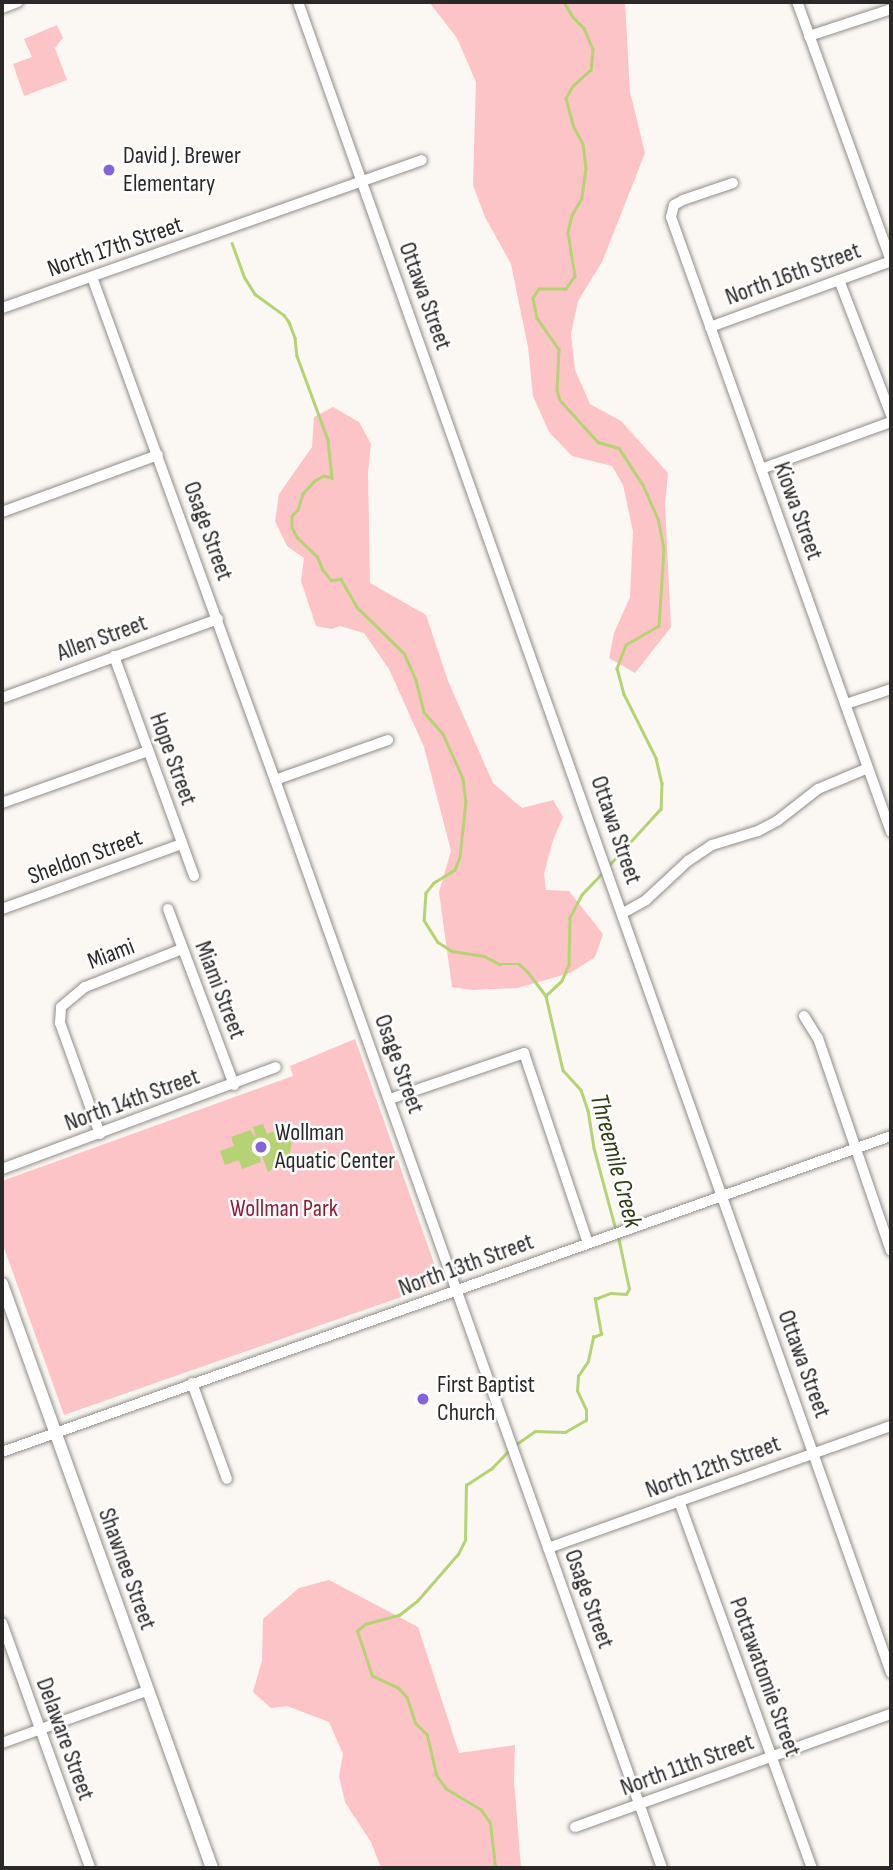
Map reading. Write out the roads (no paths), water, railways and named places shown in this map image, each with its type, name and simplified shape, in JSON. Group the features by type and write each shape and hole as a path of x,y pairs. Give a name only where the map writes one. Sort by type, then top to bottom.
{"street":[{"path":"2,6 18,2"},
{"name":"Ottawa Street","path":"298,2 891,1673"},
{"path":"797,2 891,261"},
{"path":"809,36 891,9"},
{"name":"North 17th Street","path":"2,308 422,160"},
{"name":"Kiowa Street","path":"733,183 674,205 671,217 891,832"},
{"name":"North 16th Street","path":"710,327 891,261"},
{"name":"Osage Street","path":"92,277 390,1099 456,1292 662,1868"},
{"path":"839,280 891,415"},
{"path":"761,469 891,422"},
{"path":"2,512 158,455"},
{"name":"Allen Street","path":"2,698 218,619"},
{"name":"Hope Street","path":"114,656 194,876"},
{"path":"846,704 891,688"},
{"path":"275,780 388,740"},
{"path":"2,803 148,751"},
{"path":"623,913 646,900 688,861 712,845 777,821 818,789 868,768"},
{"name":"Sheldon Street","path":"2,909 182,844"},
{"name":"Miami Street","path":"168,909 234,1085"},
{"name":"Miami","path":"100,1134 60,1023 61,1007 85,987 181,949"},
{"path":"804,1016 818,1038 891,1251"},
{"path":"390,1099 524,1053 589,1243"},
{"name":"North 14th Street","path":"2,1169 234,1085 276,1067"},
{"name":"North 13th Street","path":"2,1452 891,1136"},
{"name":"Shawnee Street","path":"2,1284 212,1868"},
{"path":"192,1383 227,1479"},
{"name":"North 12th Street","path":"548,1548 891,1426"},
{"name":"Pottawatomie Street","path":"679,1501 812,1868"},
{"name":"Delaware Street","path":"2,1623 90,1868"},
{"path":"2,1743 149,1690"},
{"name":"North 11th Street","path":"575,1828 891,1714"}],"waterway":[{"name":"Threemile Creek","path":"564,2 584,28 593,49 591,70 573,86 566,98 574,127 583,144 586,168 582,198 572,215 568,233 575,276 566,289 539,289 533,298 537,318 559,349 557,390 560,400 598,442 619,448 643,485 658,518 664,550 659,626 626,645 617,668 624,694 656,758 662,783 661,809 608,867"},
{"path":"232,243 245,278 255,294 284,315 289,322 295,338 297,356 328,440 332,478 324,476 303,494 298,510 292,516 292,527 297,537 317,556 331,580 341,579 358,608 404,653 416,680 424,712 443,734 463,778 466,801 460,857 455,870 434,883 426,893 424,920 438,942 452,951 484,956 500,964 519,964 546,996"},
{"name":"Threemile Creek","path":"604,872 582,895 570,918 569,965 562,981 546,996 563,1070 581,1090 588,1110 594,1148 616,1230"},
{"name":"Threemile Creek","path":"515,1445 535,1431 565,1432 586,1420 586,1410 577,1391 578,1376 588,1361 593,1337 601,1334 595,1299 611,1293 626,1294 629,1289 618,1237"},
{"name":"Threemile Creek","path":"495,1868 490,1823 481,1810 446,1789 436,1775 427,1735 415,1723 407,1698 398,1688 372,1676 357,1631 365,1624 399,1615 417,1601 458,1554 465,1540 466,1485 491,1469 510,1449"}],"place":[{"name":"David J. Brewer Elementary","path":"109,170"},
{"name":"Wollman Aquatic Center","path":"261,1147"},
{"name":"First Baptist Church","path":"423,1399"}],"park label":[{"name":"Wollman Park","path":"284,1209"}]}
